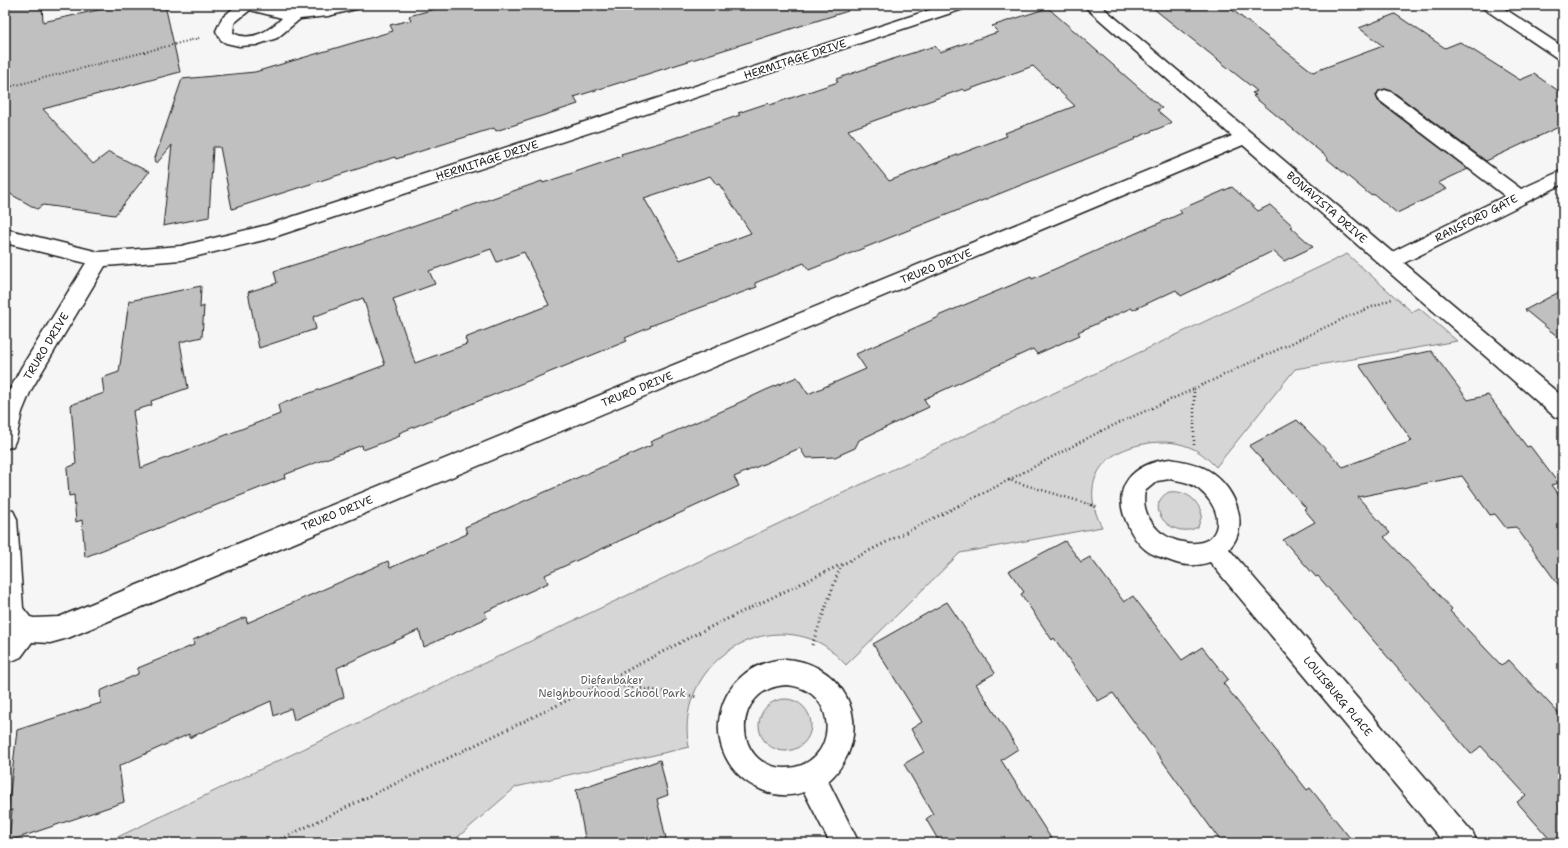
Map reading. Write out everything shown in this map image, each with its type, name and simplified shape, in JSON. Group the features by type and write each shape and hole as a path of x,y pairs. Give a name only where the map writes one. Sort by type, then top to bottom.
{"street":[{"path":"247,5 226,24 225,30 227,36 233,40 250,42 269,37 294,16"},
{"path":"250,5 268,11 294,16 330,11 355,5"},
{"name":"HERMITAGE DRIVE","path":"5,236 99,258 134,258 181,253 268,232 961,5"},
{"name":"BONAVISTA DRIVE","path":"1091,5 1563,410"},
{"path":"1488,5 1563,54"},
{"path":"1385,96 1519,197"},
{"name":"TRURO DRIVE","path":"5,519 9,604 12,615 18,624 19,638 37,631 59,629 1245,137"},
{"name":"RANSFORD GATE","path":"1390,261 1563,176"},
{"name":"TRURO DRIVE","path":"5,438 9,419 17,396 99,258"},
{"name":"LOUISBURG PLACE","path":"1214,549 1463,843"},
{"path":"784,671 802,673 817,682 833,700 838,712 840,730 835,749 826,766 811,777 794,782 776,783 759,776 746,764 736,748 732,731 734,713 740,696 752,683 767,674 784,671"},
{"path":"811,777 845,843"}],"path":[{"path":"5,88 204,37"},
{"path":"273,843 602,683 704,630 841,565 1009,480 1101,431 1347,317 1394,298"},
{"path":"1194,389 1194,452"},
{"path":"1009,480 1098,507"},
{"path":"812,645 841,565"},
{"path":"602,683 698,697"}],"green space":[{"name":"Diefenbaker Neighbourhood School Park","path":"1347,254 1412,312 1419,308 1457,341 1295,369 1216,467 1197,451 1184,445 1155,442 1128,448 1115,455 1105,463 1098,473 1093,485 1093,498 1096,512 1102,527 960,553 846,665 833,652 822,644 792,635 767,635 743,643 722,656 705,674 693,696 687,721 689,747 516,787 451,843 105,843"},
{"path":"1169,492 1180,492 1194,500 1202,515 1198,527 1188,530 1178,529 1170,526 1163,520 1159,513 1158,505 1161,498"},
{"path":"785,699 795,701 803,707 809,715 811,725 809,735 803,743 795,749 785,751 775,749 767,743 761,735 759,725 761,715 767,707 775,701"}],"building":[{"path":"17,5 42,5 43,22 121,5 165,5 180,72 43,109 93,164 109,152 149,172 115,215 43,205 37,209 5,191 5,8"},
{"path":"450,5 847,5 848,11 574,97 578,104 496,131 494,128 396,159 395,157 232,209 220,147 213,147 209,217 163,226 172,145 157,163 154,161 182,79 255,72 393,31 390,25 411,20 409,16"},
{"path":"1149,5 1226,5 1313,72 1383,46 1359,28 1395,14 1445,48 1460,42 1520,80 1534,74 1563,94 1563,125 1486,161 1392,91 1385,89 1379,91 1376,95 1378,101 1468,169 1438,183 1447,189 1397,213 1375,195 1369,194 1253,96 1256,95 1252,93 1257,91"},
{"path":"1048,8 1162,108 1157,110 1172,123 1135,138 1136,139 809,270 804,263 755,283 757,287 650,326 651,327 625,338 627,341 399,433 400,436 363,450 362,445 284,475 285,478 85,557 82,520 76,522 74,495 69,496 67,468 76,464 71,405 104,393 102,378 119,372 129,301 201,286 200,308 204,306 202,337 180,342 188,388 151,401 152,405 133,411 141,468 280,414 278,405 385,365 363,298 313,317 316,329 259,348 248,292 277,283 274,271 355,246 542,181 543,183 622,156 621,154 666,141 740,115 738,113 768,103 770,105 838,82 836,79 893,59 935,46 940,52 998,32 992,26","holes":["1033,66 1075,106 1005,133 1007,136 889,181 848,130 963,89 965,91","710,176 717,185 719,184 751,233 680,260 644,198","491,249 497,262 524,252 549,305 465,338 467,344 415,363 393,299 435,284 429,271"]},
{"path":"1232,187 1258,211 1270,205 1313,247 1284,261 1273,251 1181,296 1176,290 1133,310 1131,308 1078,332 1080,335 1037,354 1033,349 924,399 929,407 859,440 855,448 835,457 806,458 800,448 734,477 739,486 545,575 548,583 485,612 487,618 424,647 419,630 337,668 344,697 294,720 291,708 274,716 271,701 189,738 189,734 119,766 124,802 9,841 12,810 8,811 17,730 101,703 100,691 138,674 138,668 194,645 193,640 246,617 247,623 388,561 390,568 467,534 465,527 652,445 650,442 736,405 766,390 797,377 808,394 866,369 856,354 939,317 938,316 1031,277 1032,279 1182,213 1179,210"},
{"path":"1563,290 1563,341 1525,310"},
{"path":"1431,351 1468,400 1488,395 1527,447 1530,446 1558,483 1551,485 1563,501 1563,591 1516,527 1506,528 1495,514 1490,515 1462,476 1358,497 1390,533 1384,537 1452,609 1450,611 1501,665 1509,660 1563,718 1563,843 1553,843 1517,802 1526,795 1481,746 1471,754 1318,576 1316,577 1283,540 1315,522 1304,509 1306,508 1249,446 1297,420 1343,467 1412,441 1359,365"},
{"path":"1065,541 1081,562 1090,557 1124,602 1133,596 1182,660 1202,647 1228,679 1223,683 1307,790 1310,788 1354,843 1222,843 1113,693 1098,701 1054,638 1052,640 1021,594 1024,592 1009,571"},
{"path":"947,602 995,673 976,684 1018,749 1001,760 1054,843 940,843 926,819 933,814 904,764 924,752 911,729 922,722 873,644"},
{"path":"660,760 668,795 657,799 667,843 586,843 576,790"}]}
